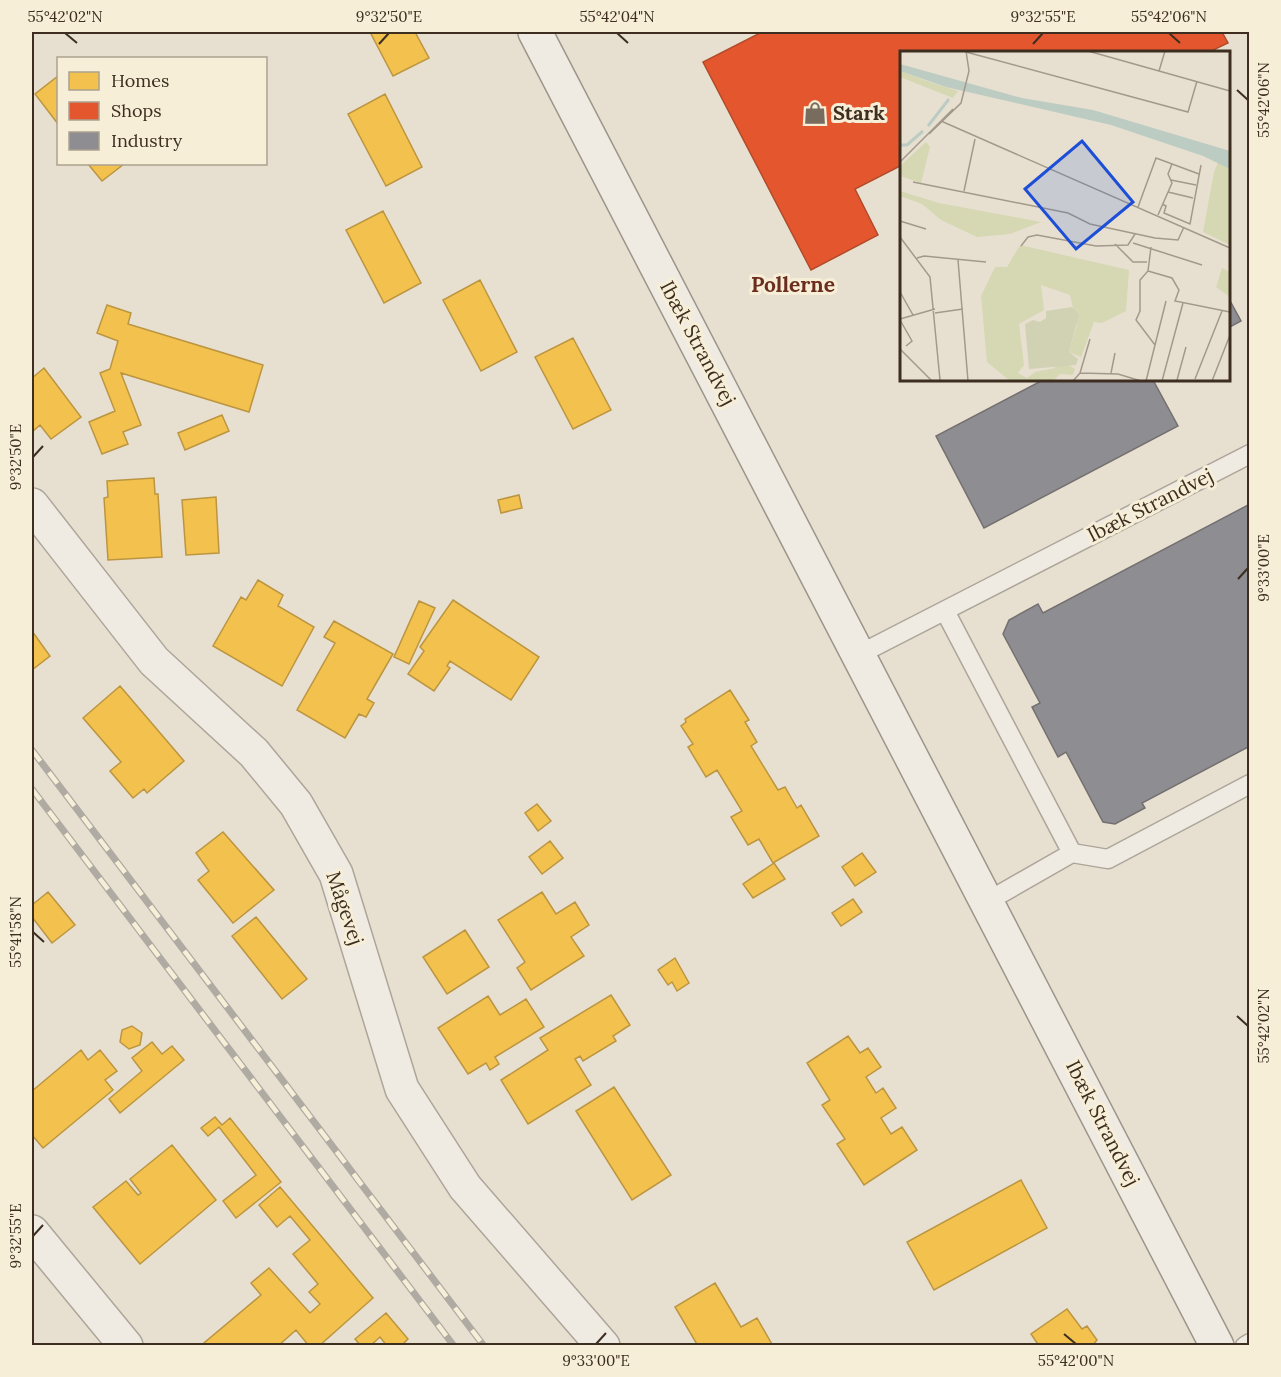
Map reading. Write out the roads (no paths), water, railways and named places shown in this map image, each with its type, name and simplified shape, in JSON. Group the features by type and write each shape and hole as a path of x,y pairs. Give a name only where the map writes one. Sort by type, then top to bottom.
{"street":[{"name":"Ibæk Strandvej","path":"535,32 720,384 1217,1346"},
{"name":"Mågevej","path":"32,505 154,662 254,753 296,804 336,874 402,1089 465,1187 603,1346"},
{"path":"32,1232 126,1346"}],"lane":[{"name":"Ibæk Strandvej","path":"858,655 1250,454"},
{"path":"945,610 1072,853"},
{"path":"988,901 1072,853 1108,859 1250,784"},
{"path":"1245,1346 1250,1343"}],"railway":[{"path":"32,750 484,1346"},
{"path":"32,789 454,1346"}],"place":[{"name":"Stark","path":"815,113"}],"district":[{"name":"Pollerne","path":"793,285"}]}
